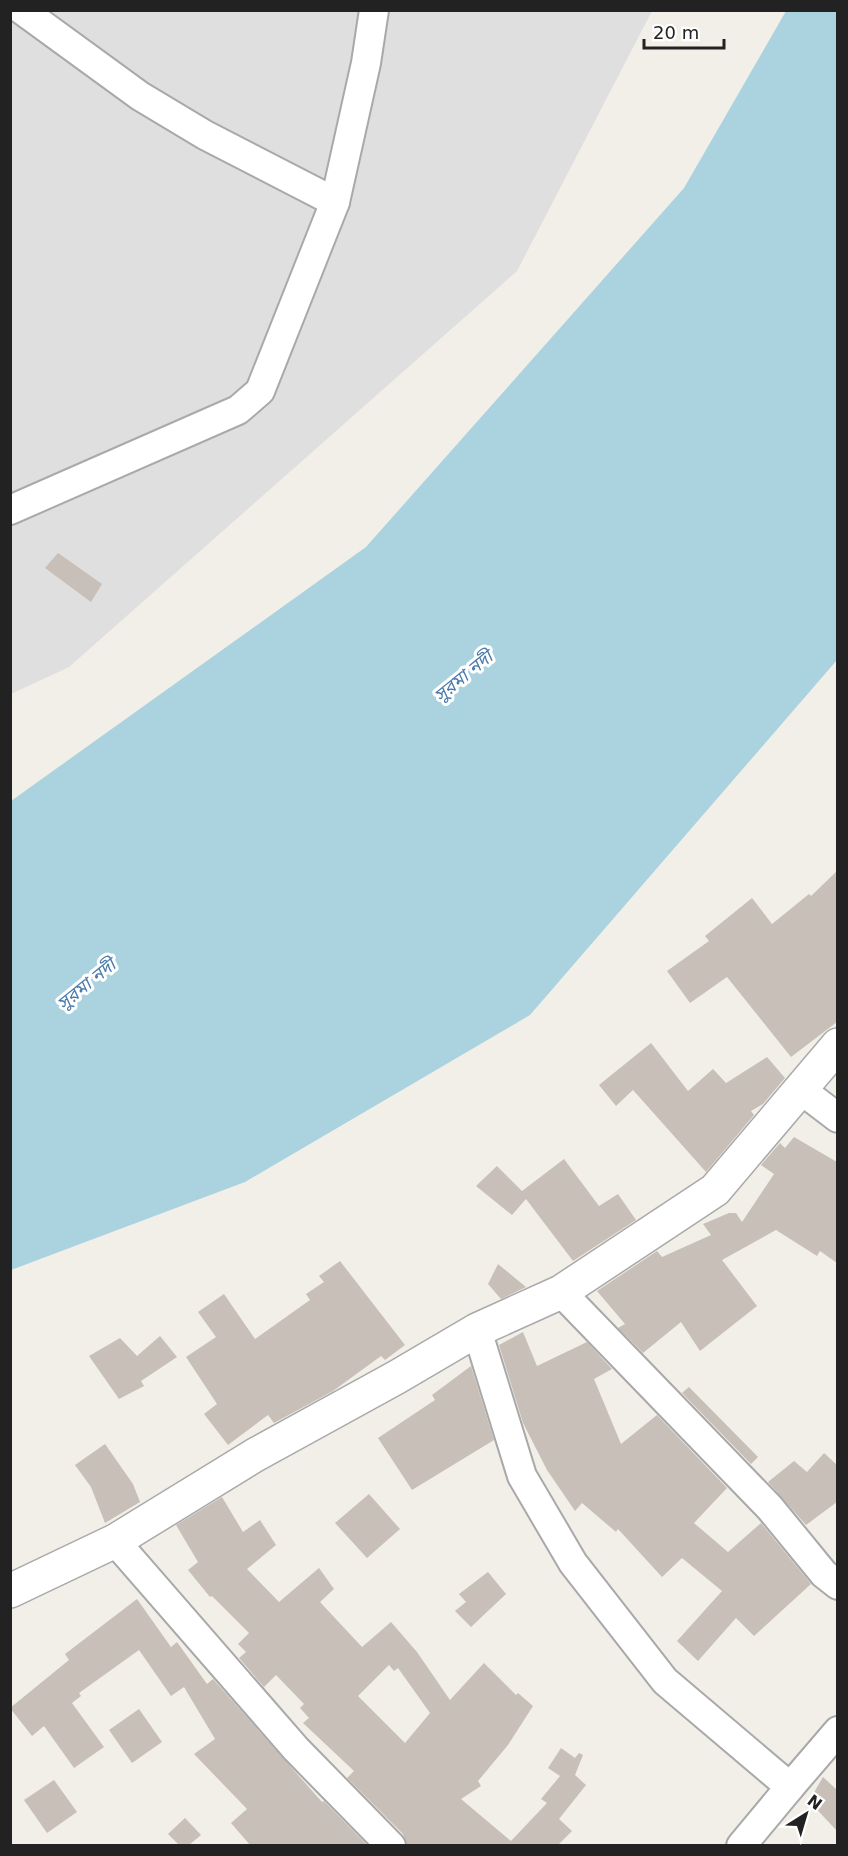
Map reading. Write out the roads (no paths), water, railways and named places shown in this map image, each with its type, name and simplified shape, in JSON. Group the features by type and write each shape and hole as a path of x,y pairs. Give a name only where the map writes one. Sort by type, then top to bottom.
{"street":[{"path":"21,10 140,96 205,135 334,202"},
{"path":"10,510 238,410 260,390 334,202 366,63 374,10"},
{"path":"10,1591 115,1541 255,1455 477,1330 561,1292 715,1190 837,1045"},
{"path":"800,1089 837,1118"},
{"path":"561,1292 770,1508 824,1574 837,1585"},
{"path":"477,1330 522,1476 573,1563 665,1681 790,1787"},
{"path":"115,1541 296,1749 391,1845"},
{"path":"741,1845 837,1731"}],"water":[{"name":"সুরমা নদী","path":"786,11 837,11 837,660 530,1015 245,1182 11,1270 11,801 366,547 684,188"}]}
